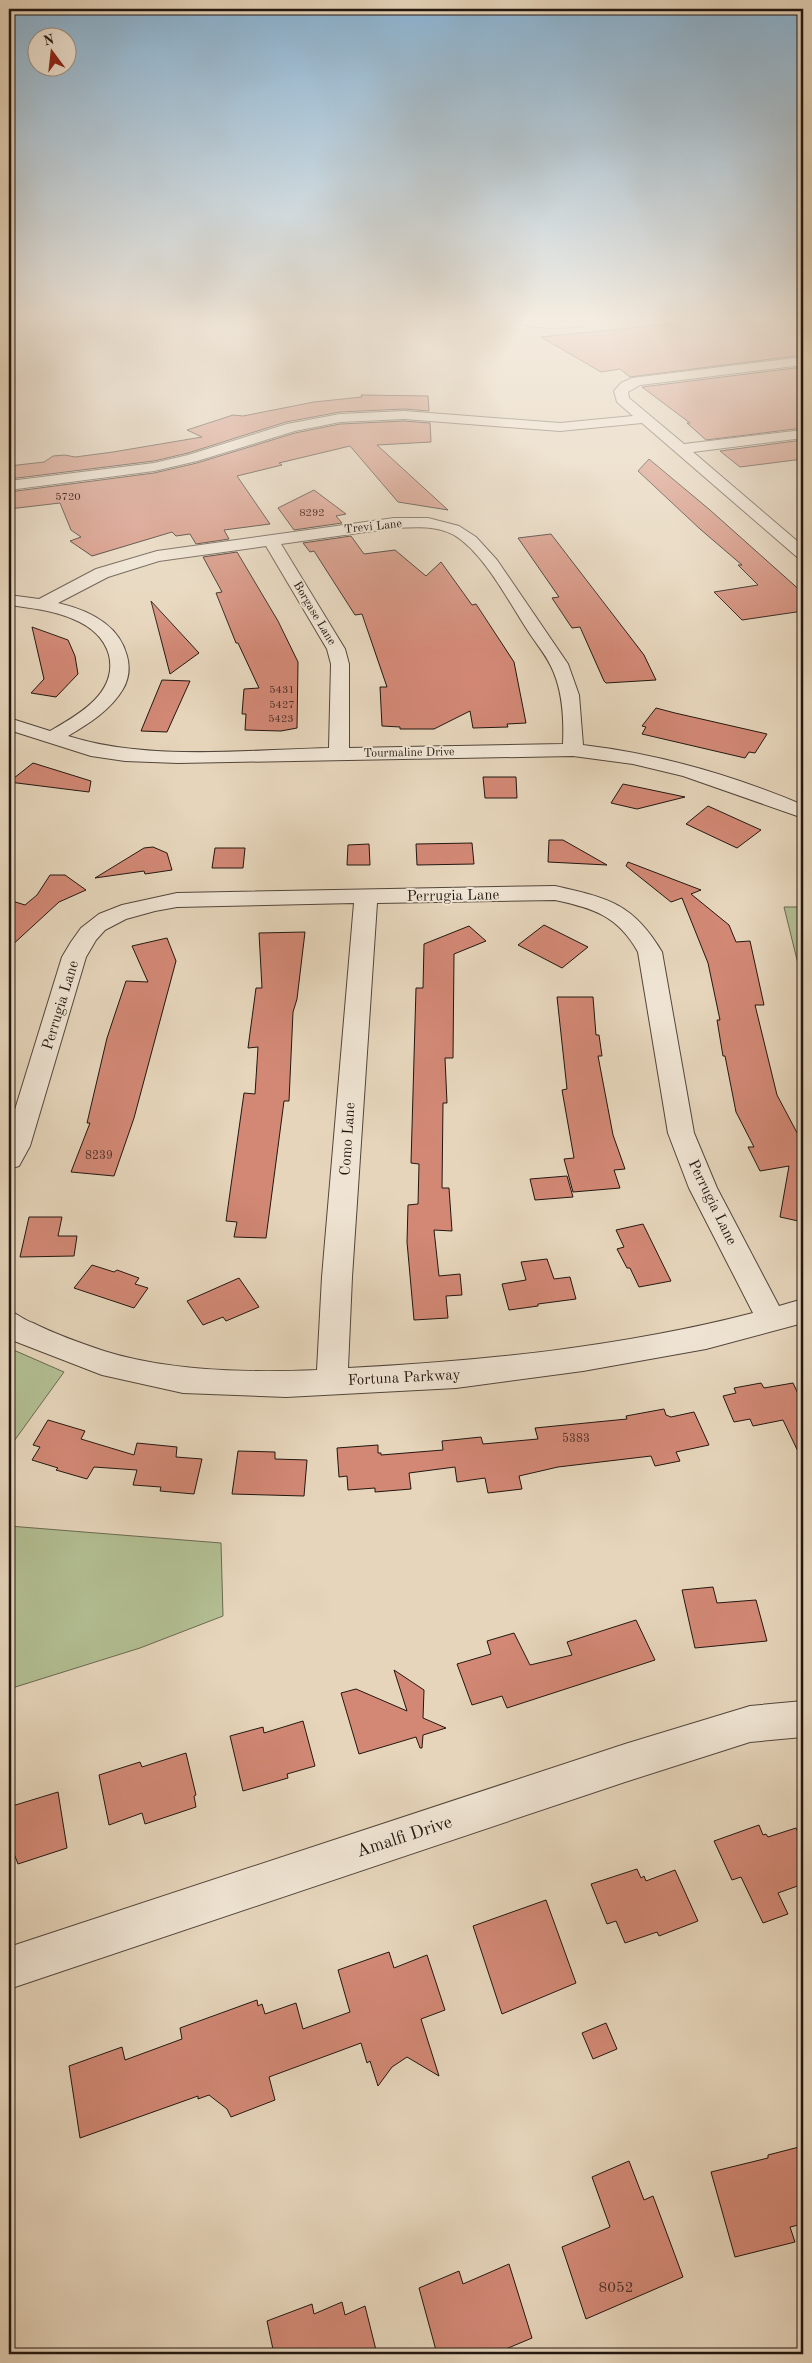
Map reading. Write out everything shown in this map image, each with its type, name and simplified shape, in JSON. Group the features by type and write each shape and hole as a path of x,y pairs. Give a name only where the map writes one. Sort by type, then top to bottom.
{"street":[{"path":"9,486 154,467 192,458 278,431"},
{"path":"660,431 803,554"},
{"path":"682,449 803,434"},
{"name":"Trevi Lane","path":"43,604 102,573 130,562 176,552 394,522 421,522 460,532 473,541 560,664 570,698 574,729 573,750"},
{"path":"774,529 794,526"},
{"name":"Borgase Lane","path":"270,539 336,649 340,664 339,753"},
{"path":"9,600 43,604 66,610 92,622 112,637 119,650 121,671 113,690 97,708 51,738"},
{"name":"Tourmaline Drive","path":"9,724 91,750 126,755 178,757 573,750 633,757 704,774 753,790 803,812"},
{"name":"Perrugia Lane","path":"9,1159 17,1146 74,956 89,932 134,908 177,900 555,892 597,903 620,914 640,932 650,952 681,1133 703,1188 772,1320"},
{"name":"Como Lane","path":"332,1381 336,1277 366,896"},
{"name":"Fortuna Parkway","path":"9,1323 20,1331 102,1363 183,1380 286,1384 456,1375 582,1359 706,1337 803,1311"},
{"name":"Amalfi Drive","path":"9,1968 625,1763 750,1724 803,1719"}],"green space":[{"path":"784,907 803,907 803,984"},
{"path":"9,1348 64,1372 9,1448"},
{"path":"9,1526 221,1543 223,1616 140,1648 9,1689"}],"building":[{"path":"190,431 257,431 188,453 154,461 9,479 9,466 44,462 53,456 65,455 75,457 202,437"},
{"path":"304,431 430,431 431,442 377,445 448,510 398,502 350,446 279,463 282,465 237,476 270,524 224,530 229,539 196,544 190,534 176,536 172,532 92,556 70,541 81,537 71,530 60,503 9,509 9,492 154,473 197,463"},
{"path":"696,431 777,431 706,440"},
{"path":"803,440 803,459 740,467 720,451"},
{"path":"649,459 710,510 803,593 803,611 742,620 714,592 758,585 738,565 742,565 638,471"},
{"path":"314,490 346,514 336,516 342,523 294,530 278,508"},
{"path":"551,534 644,655 656,680 606,683 604,681 580,627 572,628 552,598 559,597 518,538"},
{"path":"351,536 364,554 395,550 426,576 441,562 472,605 476,604 514,662 526,723 507,724 508,727 473,728 470,711 434,729 400,729 400,727 382,726 380,687 387,687 362,614 355,615 314,551 310,552 303,543"},
{"path":"237,552 278,621 298,662 297,728 281,731 245,730 246,714 242,714 244,689 259,688 238,643 236,643 216,593 222,592 203,557"},
{"path":"151,601 199,653 170,674"},
{"path":"32,627 68,640 75,656 78,674 56,697 31,693 44,679"},
{"path":"162,680 190,681 167,732 141,731"},
{"path":"656,708 767,734 755,753 749,752 745,758 642,734 646,727 642,726"},
{"path":"33,763 91,781 89,792 9,782"},
{"path":"483,777 516,777 517,798 485,798"},
{"path":"623,784 685,797 637,809 611,803"},
{"path":"708,806 761,830 737,848 686,824"},
{"path":"549,840 563,840 607,865 548,862"},
{"path":"472,843 474,864 417,865 416,844"},
{"path":"369,844 370,865 347,865 348,845"},
{"path":"153,847 167,853 172,870 145,874 144,871 95,878 144,848"},
{"path":"215,848 245,848 243,868 212,868"},
{"path":"628,862 701,890 691,894 729,925 736,942 750,941 764,1005 755,1005 777,1095 803,1144 803,1222 780,1217 789,1166 760,1171 748,1147 754,1147 736,1112 725,1056 723,1056 717,1020 720,1020 708,963 682,898 671,902 626,866"},
{"path":"50,875 65,875 86,890 59,902 9,948 9,900 25,905 37,895"},
{"path":"544,925 588,947 562,968 518,945"},
{"path":"469,926 486,941 454,954 453,1058 445,1058 447,1103 443,1103 442,1188 449,1188 452,1231 434,1230 439,1276 460,1274 462,1295 446,1296 448,1318 414,1320 407,1242 408,1205 418,1204 419,1164 411,1163 416,988 423,988 424,944"},
{"path":"305,932 297,999 293,1012 289,1101 284,1101 266,1238 234,1237 237,1222 226,1221 244,1093 255,1094 258,1047 248,1048 256,988 262,988 259,933"},
{"path":"167,938 176,961 134,1118 114,1176 71,1172 90,1123 87,1123 107,1038 126,981 148,982 132,946"},
{"path":"557,997 593,997 596,1035 599,1035 602,1056 598,1056 613,1135 625,1169 614,1170 620,1188 573,1192 564,1159 574,1158 562,1090 567,1089"},
{"path":"567,1176 573,1197 535,1200 530,1179"},
{"path":"29,1217 62,1217 58,1236 77,1236 74,1256 20,1257"},
{"path":"643,1224 671,1281 639,1287 630,1268 627,1268 617,1249 624,1247 616,1230"},
{"path":"547,1259 554,1279 570,1277 576,1299 509,1310 502,1284 526,1280 521,1262"},
{"path":"92,1265 114,1272 117,1270 139,1278 135,1284 148,1288 134,1308 74,1288"},
{"path":"239,1278 259,1307 226,1321 223,1317 203,1325 187,1301"},
{"path":"761,1383 764,1388 793,1383 803,1404 803,1462 783,1420 753,1426 750,1419 734,1422 723,1396 736,1393 734,1388"},
{"path":"664,1409 666,1415 671,1417 694,1412 709,1445 676,1452 680,1461 655,1466 651,1456 558,1467 519,1476 522,1489 488,1493 485,1478 457,1482 455,1467 409,1473 411,1489 375,1492 375,1488 348,1490 347,1476 339,1477 337,1448 378,1445 378,1453 381,1453 381,1455 443,1450 442,1441 481,1437 483,1444 538,1439 535,1428 627,1419 626,1416"},
{"path":"48,1420 85,1431 81,1439 134,1455 137,1443 177,1447 176,1457 202,1459 194,1494 160,1491 161,1487 133,1485 137,1470 94,1467 87,1479 56,1470 58,1468 32,1460 40,1447 33,1445"},
{"path":"238,1451 275,1452 275,1459 307,1460 304,1496 232,1494"},
{"path":"713,1587 717,1603 756,1600 767,1641 695,1648 682,1590"},
{"path":"636,1620 655,1660 507,1708 502,1696 472,1705 457,1664 491,1654 487,1641 514,1633 530,1665 572,1655 567,1642"},
{"path":"394,1670 424,1690 423,1718 446,1728 423,1735 422,1748 420,1748 416,1737 359,1754 341,1693 356,1689 407,1711"},
{"path":"303,1721 315,1766 287,1774 288,1778 243,1791 230,1736 263,1727 264,1733"},
{"path":"186,1753 196,1795 194,1796 196,1807 145,1824 142,1813 109,1825 99,1775 140,1762 142,1767"},
{"path":"58,1792 67,1848 18,1864 13,1851 9,1852 9,1807"},
{"path":"759,1825 763,1835 766,1834 768,1837 796,1828 803,1843 803,1884 778,1893 788,1914 763,1923 741,1877 732,1880 714,1841"},
{"path":"637,1869 641,1878 644,1876 646,1881 675,1870 698,1921 659,1936 657,1932 625,1943 616,1921 607,1924 591,1884"},
{"path":"546,1900 576,1983 502,2014 473,1926"},
{"path":"389,1952 394,1968 427,1955 445,2010 421,2019 439,2076 407,2057 392,2067 378,2086 370,2061 367,2063 361,2043 269,2077 275,2100 231,2117 227,2109 209,2095 198,2099 198,2096 80,2138 69,2066 122,2047 125,2060 182,2039 180,2028 257,2000 258,2006 262,2004 265,2014 296,2003 303,2029 350,2012 338,1970"},
{"path":"606,2023 617,2049 593,2059 582,2033"},
{"path":"803,2146 803,2224 790,2227 795,2242 735,2257 711,2172 768,2158 768,2155"},
{"path":"629,2161 644,2200 653,2196 683,2277 586,2319 562,2247 610,2227 592,2177"},
{"path":"509,2264 532,2338 494,2354 437,2354 419,2288 459,2271 463,2284"},
{"path":"342,2302 345,2315 365,2306 377,2354 274,2354 267,2321 312,2304 314,2314"}]}
